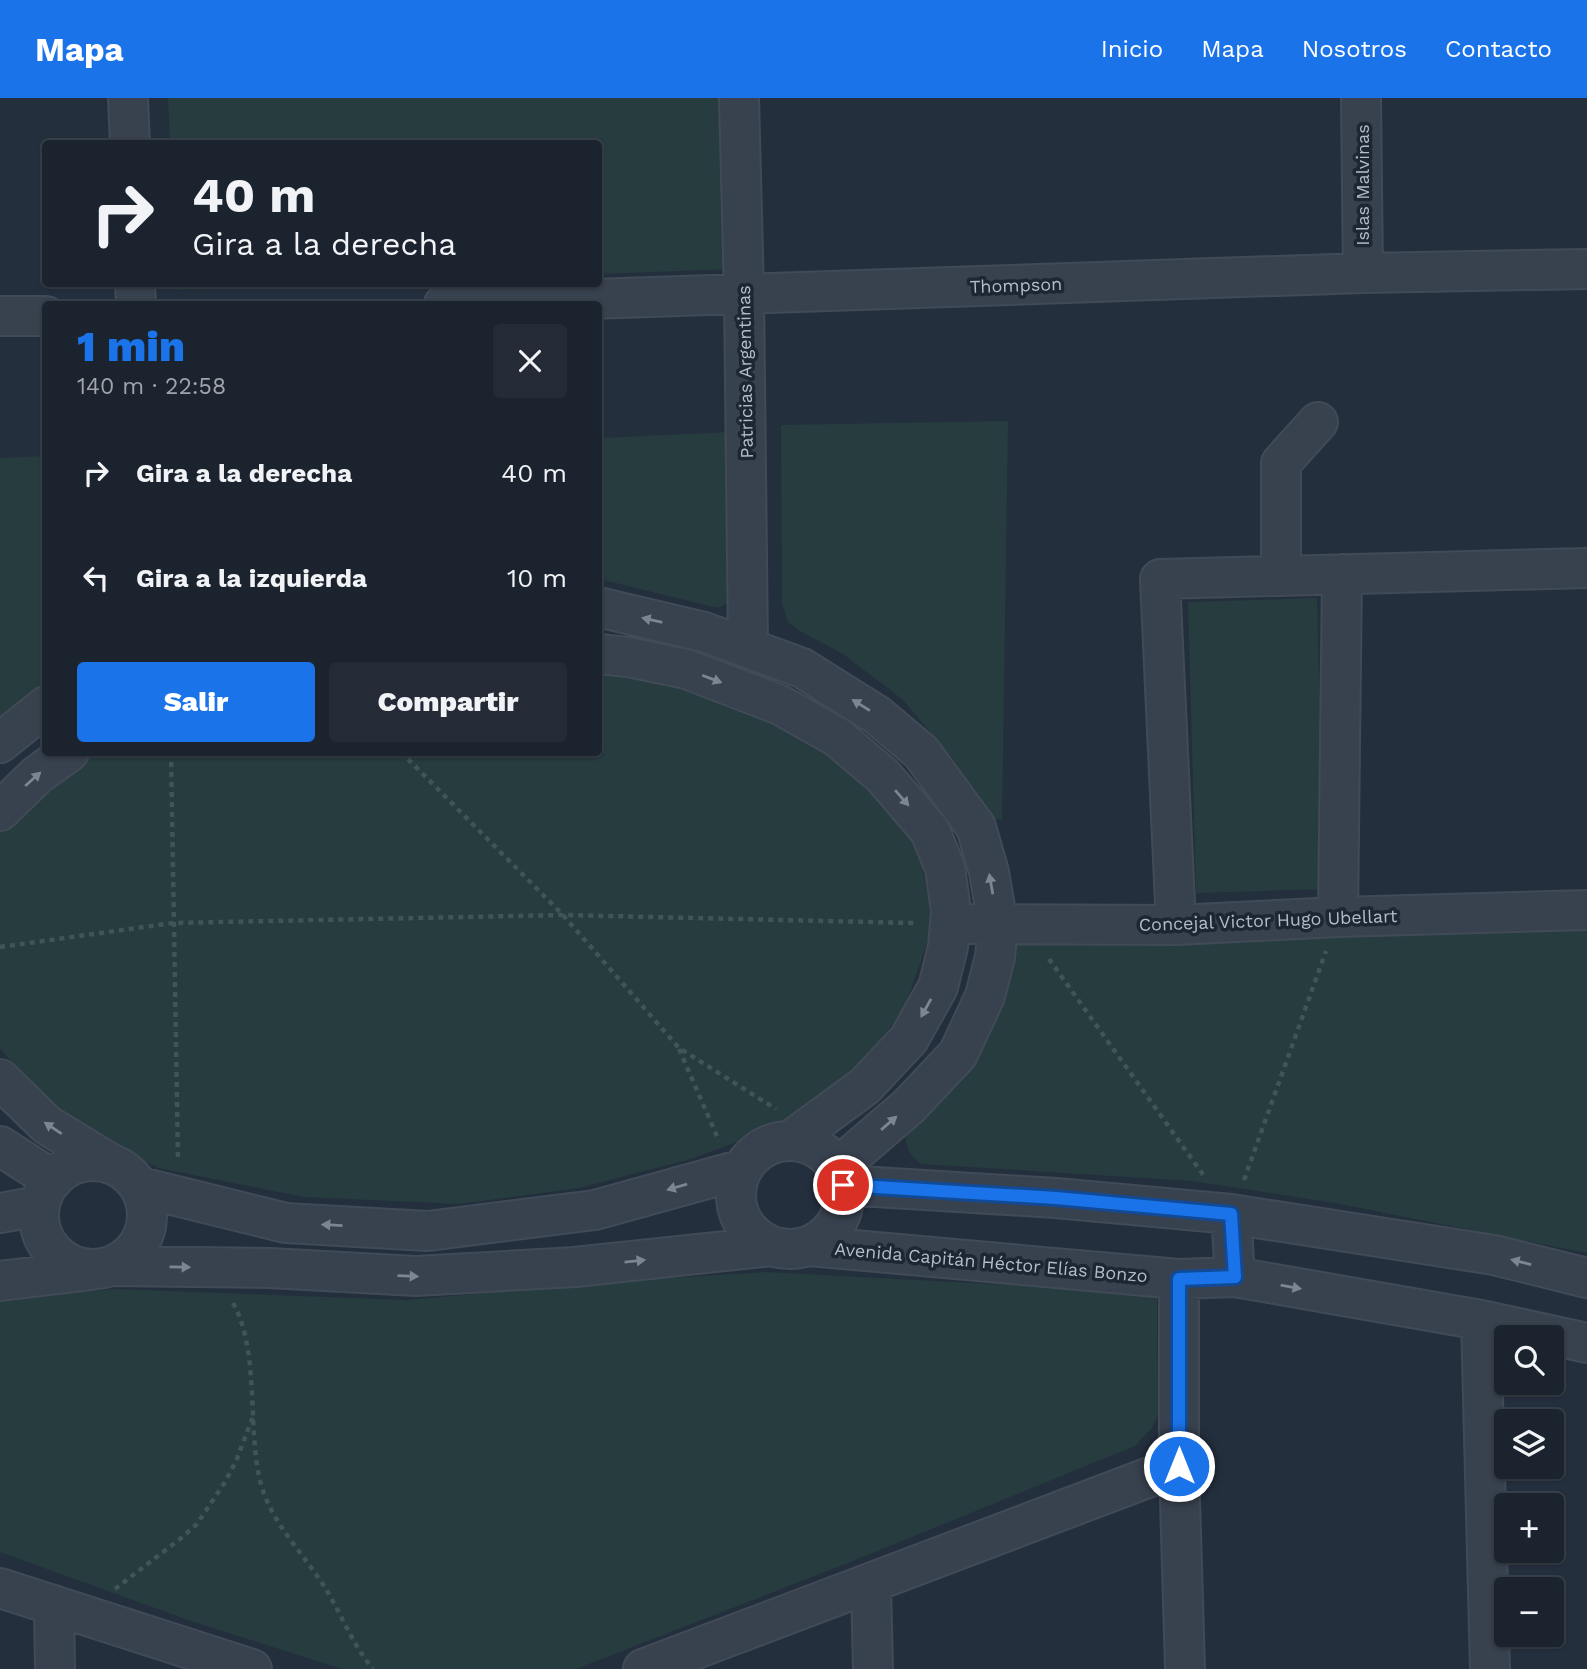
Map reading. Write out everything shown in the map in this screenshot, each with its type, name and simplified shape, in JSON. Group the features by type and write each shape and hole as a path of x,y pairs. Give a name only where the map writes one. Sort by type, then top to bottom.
{"street":[{"path":"128,98 130,140"},
{"name":"Patricias Argentinas","path":"739,98 748,647"},
{"name":"Islas Malvinas","path":"1361,98 1363,273"},
{"name":"Thompson","path":"534,301 1363,273 1587,269"},
{"path":"0,316 42,316"},
{"path":"1281,576 1281,463 1318,422"},
{"path":"1176,925 1160,579 1587,568"},
{"path":"1338,917 1342,574"},
{"path":"602,608 704,632 802,668 877,715 921,752 976,827 989,872 1011,925 995,957 985,996 958,1054 840,1176"},
{"path":"602,654 686,669 780,705 837,737 883,776 930,831 945,868 951,911 948,947 938,987 909,1039 865,1086 798,1135 771,1144 755,1154 738,1170 595,1210 428,1231 286,1223 178,1197 93,1161 74,1164 58,1174 46,1193 40,1225 46,1243 59,1257 75,1266 103,1268 269,1268 416,1276 575,1267 772,1246"},
{"path":"0,743 42,709"},
{"path":"0,810 37,775 63,756"},
{"name":"Concejal Victor Hugo Ubellart","path":"950,923 1176,925 1587,910"},
{"path":"0,1079 47,1125 125,1175 146,1205 146,1224 140,1242 128,1256 103,1268 0,1281"},
{"path":"738,1170 737,1205 743,1223 755,1237 772,1246 790,1250 809,1246 825,1236 837,1222 844,1204 840,1176 824,1153 798,1135"},
{"path":"0,1146 46,1193"},
{"path":"840,1176 1231,1214 1493,1255 1587,1278"},
{"path":"0,1213 46,1193"},
{"path":"1231,1214 1235,1277"},
{"name":"Avenida Capitán Héctor Elías Bonzo","path":"809,1246 1179,1279 1235,1277 1481,1320 1587,1343"},
{"path":"1179,1279 1179,1466 1185,1669"},
{"path":"1481,1320 1490,1669"},
{"path":"643,1669 1179,1466"},
{"path":"871,1583 873,1669"},
{"path":"0,1588 252,1669"},
{"path":"55,1669 67,1609"}],"path":[{"path":"171,756 178,1197"},
{"path":"405,756 563,915 679,1048 798,1135"},
{"path":"0,947 173,923 563,915 950,923"},
{"path":"1231,1214 1338,917"},
{"path":"1011,925 1231,1214"},
{"path":"679,1048 738,1170"},
{"path":"209,1267 242,1320 259,1475 265,1497 275,1518 324,1586 363,1658 373,1669"},
{"path":"67,1609 143,1568 197,1524 236,1461 253,1416"}],"green space":[{"path":"168,98 729,98 734,269 602,274 602,140 170,140"},
{"path":"175,287 263,287 175,290"},
{"path":"1008,421 1002,820 985,818 952,758 902,699 843,654 788,622 782,603 781,425"},
{"path":"732,432 734,600 718,608 602,580 602,438"},
{"path":"42,456 42,688 0,720 0,458"},
{"path":"1317,598 1325,889 1196,893 1188,602"},
{"path":"602,668 649,673 748,705 826,746 888,799 918,848 934,923 904,1010 854,1072 785,1124 691,1159 579,1188 459,1204 304,1197 159,1168 122,1151 58,1111 19,1072 0,1048 0,832 25,803 87,756 602,756"},
{"path":"1587,923 1587,1253 1335,1203 1192,1181 921,1164 908,1148 905,1135 1012,951 1026,942"},
{"path":"767,1272 1157,1293 1158,1415 1151,1429 1135,1446 848,1563 576,1669 342,1669 188,1620 0,1552 0,1299 115,1289 406,1300 619,1281"}],"route":[{"path":"843,1185 1056,1198 1231,1214 1235,1277 1179,1279 1179,1466"}]}
